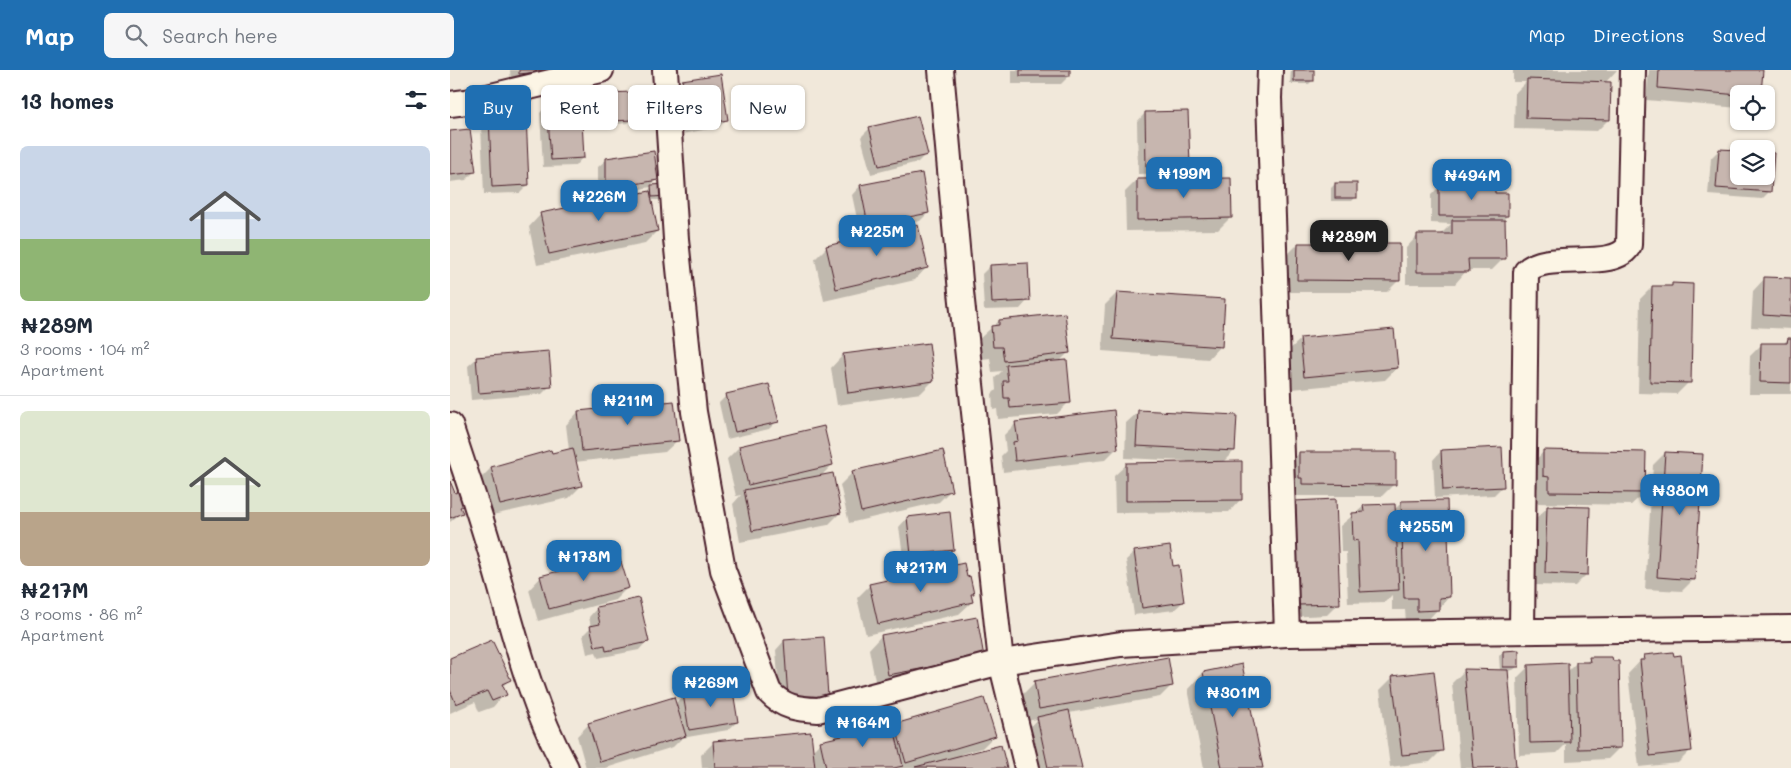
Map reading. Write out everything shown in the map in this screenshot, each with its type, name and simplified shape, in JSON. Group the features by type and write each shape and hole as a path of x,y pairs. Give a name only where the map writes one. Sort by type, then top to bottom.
{"street":[{"path":"450,104 466,102 601,70"},
{"path":"665,70 676,239 694,412 724,570 769,692 778,702 794,709 818,710 1002,662 1121,644 1287,634 1791,628"},
{"path":"941,70 960,292 1002,662 1027,768"},
{"path":"1270,70 1269,98 1287,634"},
{"path":"1522,630 1526,272 1532,265 1544,262 1588,261 1627,251 1630,245 1633,70"},
{"path":"450,425 495,565 525,676 552,742 566,768"}],"building":[{"path":"519,70 557,70 519,74"},
{"path":"1020,70 1070,70 1070,76 1020,76"},
{"path":"1294,70 1314,70 1314,81 1294,81"},
{"path":"1659,70 1763,70 1762,85 1730,85 1730,94 1658,88"},
{"path":"721,74 728,120 721,121 721,85 683,85 682,80"},
{"path":"1527,79 1611,82 1610,120 1526,118"},
{"path":"628,92 628,120 618,121 618,93"},
{"path":"1188,111 1190,165 1146,167 1145,112"},
{"path":"918,116 928,155 879,166 869,127"},
{"path":"470,130 476,172 450,175 450,131"},
{"path":"490,130 527,130 529,185 492,187"},
{"path":"549,130 582,130 584,158 551,160"},
{"path":"1719,149 1730,150 1730,185 1772,185 1771,192 1716,188"},
{"path":"654,151 658,180 606,189 606,158"},
{"path":"922,173 929,213 868,225 860,185"},
{"path":"1231,178 1232,218 1137,220 1137,179"},
{"path":"1335,183 1357,183 1357,198 1335,198"},
{"path":"667,184 667,196 652,197 651,185"},
{"path":"1439,185 1495,186 1495,193 1508,193 1508,216 1439,216"},
{"path":"650,191 658,231 549,254 540,213"},
{"path":"1452,220 1505,220 1506,259 1468,259 1469,272 1417,272 1417,234 1452,234"},
{"path":"918,225 928,268 836,289 826,246"},
{"path":"1298,243 1400,243 1400,281 1297,280"},
{"path":"1028,263 1030,301 992,303 990,265"},
{"path":"1764,277 1791,278 1791,317 1763,315"},
{"path":"1672,283 1693,284 1691,383 1650,382 1652,286 1672,286"},
{"path":"1117,292 1225,299 1222,347 1113,339"},
{"path":"1065,313 1070,353 1004,361 1002,347 993,347 991,326 999,325 999,320"},
{"path":"1394,329 1398,368 1304,377 1300,338"},
{"path":"1788,338 1791,338 1791,383 1760,382 1761,343 1787,343"},
{"path":"929,343 934,381 848,393 843,354"},
{"path":"549,351 552,387 479,393 476,357"},
{"path":"1067,360 1071,403 1010,408 1009,398 1004,398 1003,381 1008,381 1006,365"},
{"path":"769,384 779,422 735,432 726,394"},
{"path":"674,401 679,441 582,451 578,411"},
{"path":"1114,410 1118,449 1015,461 1013,442 1018,441 1015,422"},
{"path":"1138,410 1237,415 1235,451 1136,446"},
{"path":"824,426 833,465 748,485 739,446"},
{"path":"1502,447 1504,487 1443,490 1441,450"},
{"path":"573,448 582,486 500,505 491,467 551,450 552,453"},
{"path":"943,450 952,491 861,512 852,471"},
{"path":"1543,450 1646,452 1645,493 1549,492 1549,477 1543,476"},
{"path":"1299,452 1396,452 1396,485 1302,484 1302,478 1299,478"},
{"path":"1665,452 1703,454 1695,580 1657,577"},
{"path":"1242,461 1242,500 1126,501 1126,463"},
{"path":"833,473 841,513 752,531 744,490"},
{"path":"450,481 455,493 459,491 464,506 460,507 463,513 450,518"},
{"path":"1336,499 1340,604 1298,605 1294,501"},
{"path":"1447,500 1450,597 1439,598 1439,610 1417,611 1417,598 1404,598 1401,501"},
{"path":"1395,504 1399,590 1360,592 1358,540 1353,541 1352,513 1364,512 1363,505"},
{"path":"1547,506 1590,507 1588,575 1545,573"},
{"path":"950,512 954,550 911,555 907,517"},
{"path":"1170,546 1173,566 1179,565 1184,602 1142,608 1134,551"},
{"path":"619,555 629,588 549,609 540,576"},
{"path":"964,563 967,577 970,576 974,594 971,594 973,602 878,624 869,584"},
{"path":"639,598 649,642 606,651 605,645 595,647 590,626 600,624 596,607"},
{"path":"977,617 984,657 888,675 881,635"},
{"path":"824,637 828,696 788,698 784,640"},
{"path":"492,640 511,680 502,684 507,695 492,701 487,691 456,704 450,690 450,658"},
{"path":"1519,650 1519,667 1503,667 1503,651"},
{"path":"1673,652 1674,656 1681,655 1692,751 1650,756 1640,660 1645,660 1644,655"},
{"path":"1168,657 1173,686 1039,709 1034,681"},
{"path":"1589,657 1612,657 1613,661 1619,661 1621,748 1578,749 1576,662 1590,662"},
{"path":"1568,663 1570,742 1530,743 1528,665"},
{"path":"1242,664 1263,768 1222,768 1203,672"},
{"path":"1464,669 1508,670 1516,767 1473,768"},
{"path":"1434,671 1443,751 1402,755 1392,676"},
{"path":"732,685 738,722 689,730 683,694"},
{"path":"674,697 686,736 600,762 588,723"},
{"path":"984,698 996,736 906,763 895,724"},
{"path":"1069,710 1082,768 1048,768 1037,717"},
{"path":"865,722 867,730 893,724 903,766 894,768 826,768 820,741 842,736 840,728"},
{"path":"811,732 815,768 715,768 713,741"},
{"path":"1001,745 1007,768 915,767"}]}
